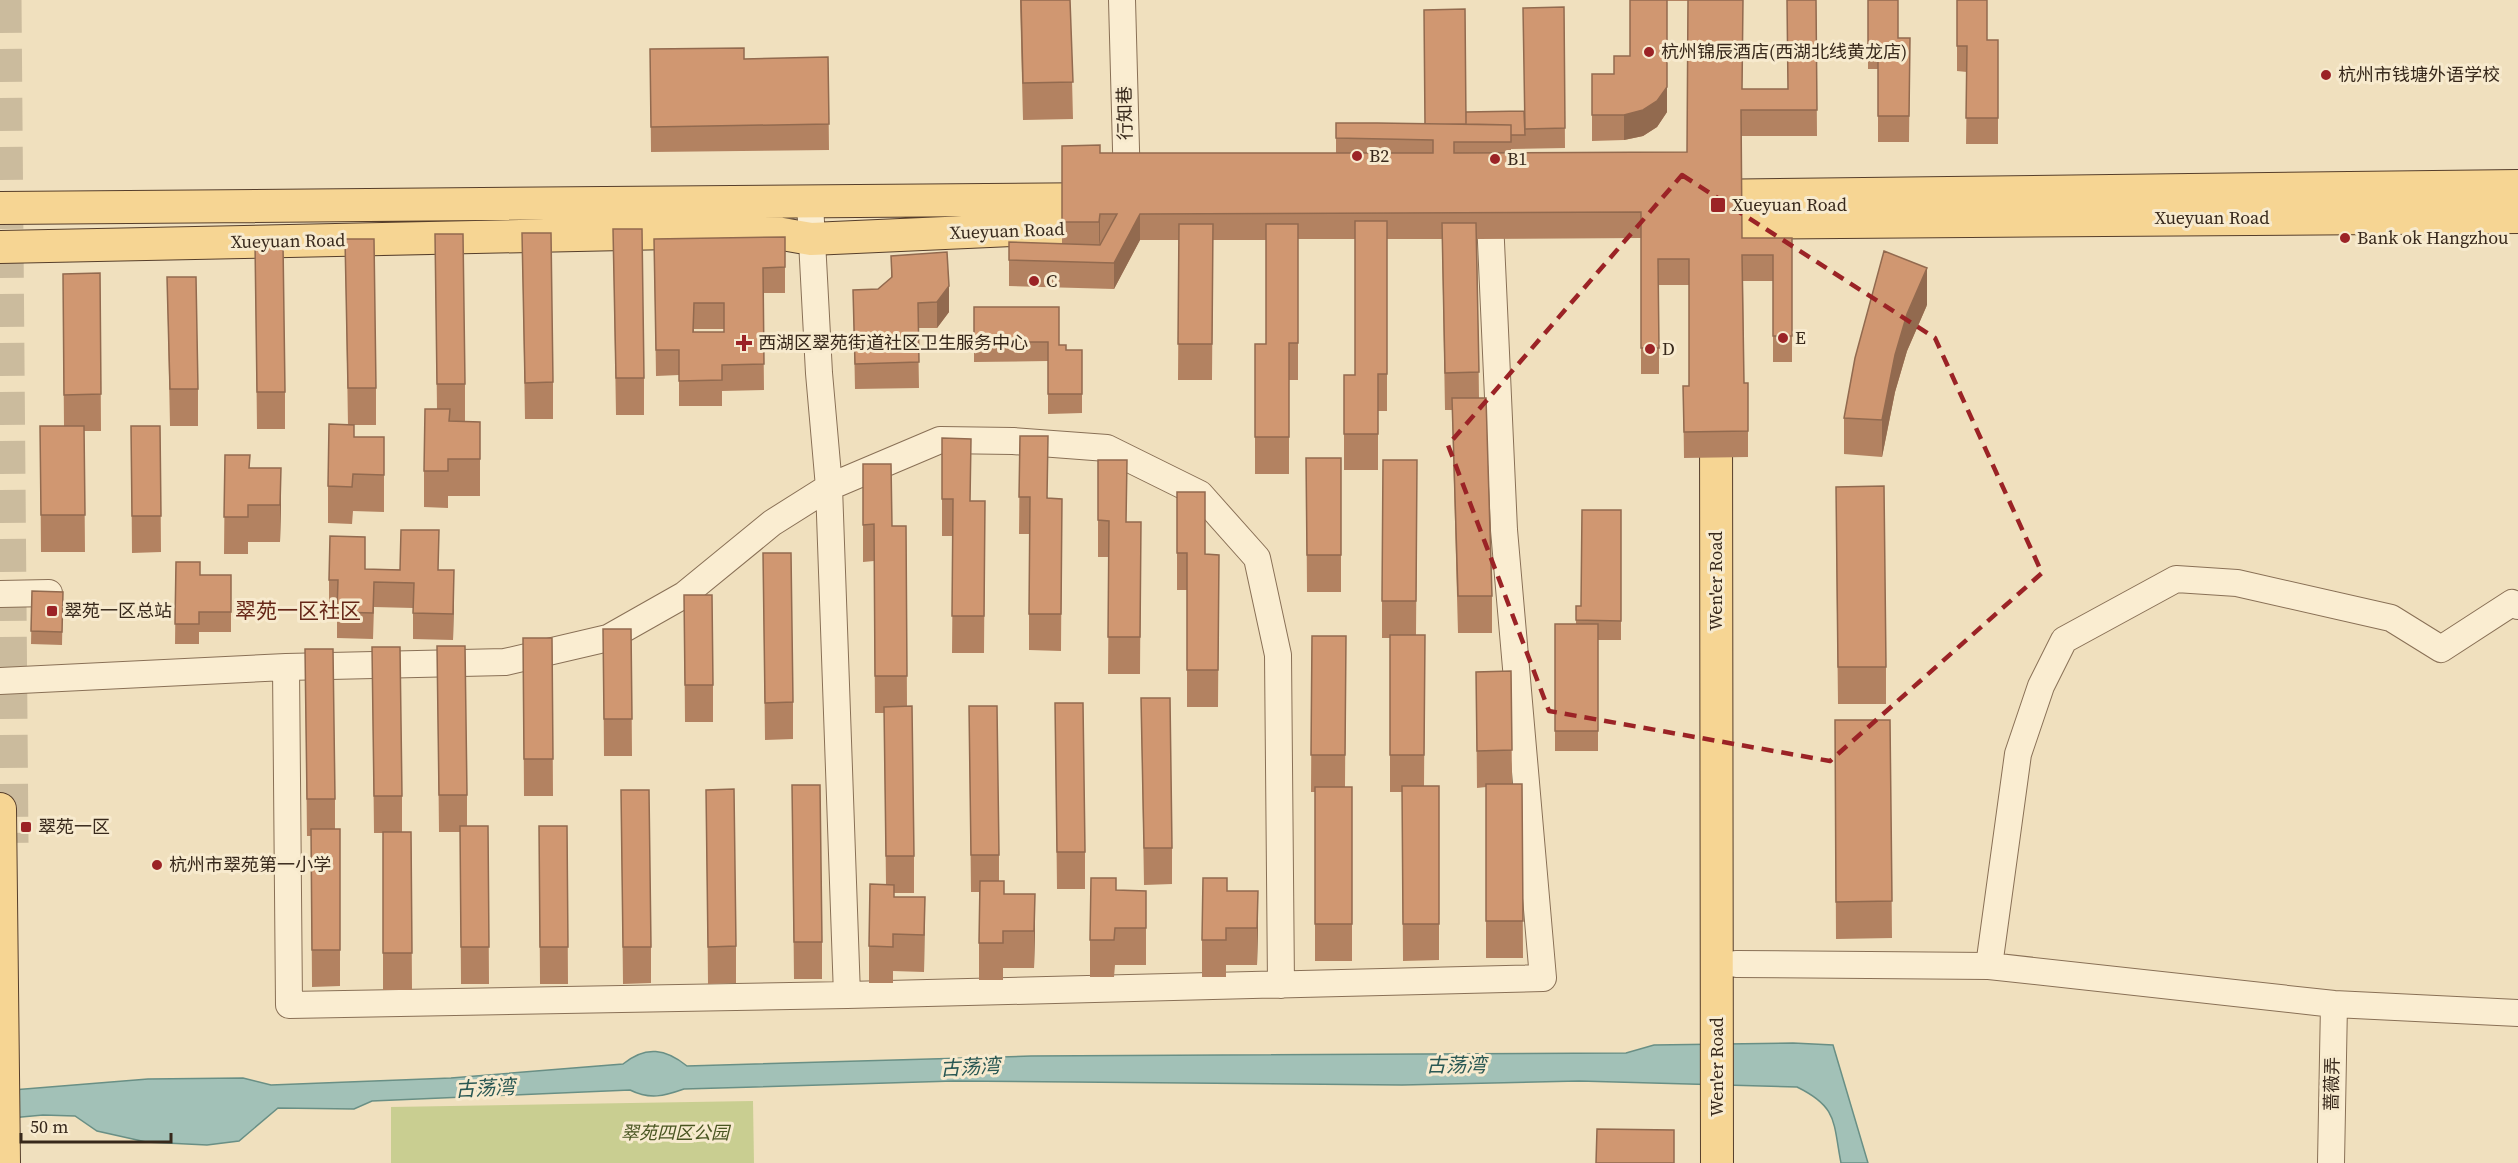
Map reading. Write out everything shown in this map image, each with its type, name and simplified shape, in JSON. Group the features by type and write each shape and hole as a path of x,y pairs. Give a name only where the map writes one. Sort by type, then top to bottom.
{"main road":[{"name":"Xueyuan Road","path":"1726,210 2518,186"},
{"name":"Xueyuan Road","path":"0,208 810,203 1133,209"},
{"name":"Xueyuan Road","path":"0,247 765,231 811,239 1133,209"},
{"name":"Xueyuan Road","path":"1667,209 2518,217"},
{"name":"Wen'er Road","path":"1717,1163 1727,1095 1726,393 1736,964 1727,1036"},
{"path":"0,809 4,1163"},
{"name":"Wen'er Road","path":"1727,1095 1738,1163"}],"street":[{"name":"行知巷","path":"1122,0 1133,209"},
{"path":"810,203 819,373 829,487 847,995"},
{"path":"286,667 289,1005 847,995 1543,978 1504,530 1491,211"},
{"path":"0,681 286,667 505,662 608,638 684,596 772,523 829,487 940,440 1012,441 1107,448 1200,494 1257,558 1278,655 1281,985"},
{"path":"1989,966 2018,754 2041,686 2064,640 2176,579 2237,583 2391,618 2441,649 2511,603 2518,606"},
{"path":"0,594 50,593"},
{"path":"1736,964 1989,966 2334,1004 2518,1013"},
{"name":"蔷薇弄","path":"2331,1163 2334,1004"}],"highlighted area":[{"path":"1682,175 1935,338 2042,573 1830,761 1549,711 1448,445"}],"green space":[{"name":"翠苑四区公园","path":"753,1101 754,1163 391,1163 391,1107"}],"water":[{"name":"古荡湾","path":"1793,1043 1833,1045 1868,1163 1841,1163 1834,1126 1827,1109 1810,1094 1797,1087 1579,1081 1402,1085 954,1081 684,1089 657,1096 644,1095 630,1090 372,1101 354,1109 278,1108 239,1141 207,1145 146,1142 97,1131 75,1116 43,1115 0,1119 0,1091 148,1079 243,1078 271,1085 451,1078 623,1064 631,1058 648,1052 664,1053 687,1066 1031,1056 1626,1053 1654,1045"}],"building":[{"path":"1021,0 1070,0 1073,82 1023,83"},
{"name":"杭州锦辰酒店(西湖北线黄龙店)","path":"1630,0 1667,0 1667,87 1657,101 1643,110 1624,115 1592,115 1592,74 1614,74 1614,56 1630,56"},
{"name":"Xueyuan Road","path":"1688,0 1743,0 1742,89 1788,89 1787,0 1816,0 1817,110 1741,110 1742,238 1792,238 1792,336 1773,336 1773,255 1742,255 1744,383 1748,383 1748,431 1684,432 1683,386 1689,386 1689,259 1658,259 1659,348 1641,348 1641,212 1140,214 1114,263 1009,260 1009,242 1100,245 1117,214 1100,214 1099,222 1062,222 1062,146 1100,145 1100,153 1433,153 1433,140 1336,138 1336,123 1377,123 1511,125 1511,142 1454,142 1454,153 1687,152"},
{"path":"1868,0 1898,0 1898,38 1910,38 1909,116 1878,116 1878,44 1868,44"},
{"path":"1957,0 1987,0 1987,40 1998,40 1998,118 1966,118 1967,46 1957,46"},
{"path":"1564,7 1565,128 1525,129 1523,8"},
{"path":"1465,9 1466,124 1425,124 1424,10"},
{"path":"744,48 744,59 828,57 829,124 651,127 650,49"},
{"path":"1524,111 1525,135 1511,135 1511,125 1466,124 1466,112"},
{"path":"1355,221 1387,221 1387,374 1378,374 1378,434 1344,434 1344,375 1355,375"},
{"path":"1442,223 1476,223 1479,372 1445,373"},
{"path":"1179,224 1213,224 1212,344 1178,344"},
{"path":"1266,224 1298,224 1298,343 1289,343 1289,437 1255,437 1255,344 1266,344"},
{"path":"613,229 642,229 644,378 616,378"},
{"path":"522,233 551,233 553,382 525,383"},
{"path":"435,234 463,234 465,384 437,384"},
{"name":"西湖区翠苑街道社区卫生服务中心","path":"785,237 785,267 763,268 764,364 722,365 722,380 679,381 679,350 656,350 654,239","holes":["694,303 724,303 724,332 693,332"]},
{"path":"345,239 374,239 376,388 348,388"},
{"path":"255,243 283,243 285,392 257,392"},
{"path":"1884,251 1927,268 1907,314 1895,355 1882,420 1844,418 1855,358"},
{"path":"947,252 949,286 937,302 918,303 919,362 855,364 853,290 878,289 892,277 891,256"},
{"path":"100,273 101,394 64,395 63,274"},
{"path":"167,277 196,277 198,389 170,389"},
{"path":"974,307 1059,307 1059,345 1066,345 1066,350 1082,350 1082,394 1048,394 1048,342 974,342"},
{"path":"1452,398 1486,398 1492,596 1458,596"},
{"path":"425,409 450,409 449,421 480,422 480,459 448,459 448,471 424,471"},
{"path":"329,424 354,425 354,437 384,437 384,475 353,474 352,487 328,486"},
{"path":"40,426 84,426 85,515 41,515"},
{"path":"131,426 160,426 161,516 132,516"},
{"path":"1020,436 1048,436 1047,498 1062,499 1061,614 1029,614 1030,497 1019,497"},
{"path":"942,438 971,439 970,501 985,501 984,616 952,616 953,499 942,499"},
{"path":"225,455 250,455 249,468 281,468 280,505 248,505 248,517 224,517"},
{"path":"1306,458 1341,458 1341,555 1307,555"},
{"path":"1098,460 1127,460 1126,522 1141,522 1140,637 1108,637 1109,521 1098,520"},
{"path":"1383,460 1417,460 1416,601 1382,601"},
{"path":"863,464 891,464 892,526 906,526 907,676 875,676 874,524 863,525"},
{"path":"1884,486 1886,667 1838,667 1836,487"},
{"path":"1177,492 1205,492 1205,554 1219,555 1218,670 1187,670 1187,553 1177,553"},
{"path":"1582,510 1621,510 1621,621 1576,620 1576,606 1581,606"},
{"path":"401,530 439,530 438,570 454,570 453,614 413,613 414,583 374,582 373,613 337,612 338,580 329,580 330,536 365,537 365,569 400,570"},
{"path":"763,553 791,553 793,702 765,703"},
{"path":"176,562 200,562 200,575 231,575 231,612 199,612 199,624 175,624"},
{"path":"32,591 63,592 62,632 31,631"},
{"path":"684,595 712,595 713,685 685,685"},
{"path":"1555,624 1598,624 1598,731 1555,731"},
{"path":"603,629 631,629 632,719 604,719"},
{"path":"1390,635 1425,635 1424,755 1390,755"},
{"path":"1312,636 1346,636 1345,755 1311,755"},
{"path":"523,638 552,638 553,759 524,759"},
{"path":"437,646 465,646 467,795 439,795"},
{"path":"372,647 400,647 402,796 374,796"},
{"path":"305,649 333,649 335,799 307,799"},
{"path":"1511,671 1512,750 1477,751 1476,672"},
{"path":"1141,698 1170,698 1172,848 1144,848"},
{"path":"1055,703 1083,703 1085,852 1057,852"},
{"path":"912,706 914,856 886,856 884,707"},
{"path":"969,706 997,706 999,855 971,855"},
{"path":"1835,720 1890,720 1892,901 1836,902"},
{"path":"1486,784 1522,784 1523,921 1486,921"},
{"path":"792,785 820,785 822,942 794,942"},
{"path":"1402,786 1439,786 1439,924 1403,924"},
{"path":"1315,787 1352,787 1352,924 1315,924"},
{"path":"734,789 736,946 708,947 706,790"},
{"path":"621,790 649,790 651,947 623,947"},
{"path":"460,826 488,826 489,947 461,947"},
{"path":"539,826 567,826 568,947 540,947"},
{"path":"311,829 340,829 340,950 312,950"},
{"path":"383,832 411,832 412,953 383,953"},
{"path":"1091,878 1116,878 1116,890 1146,891 1146,928 1115,928 1114,940 1090,940"},
{"path":"1203,878 1227,878 1227,891 1258,891 1257,928 1226,928 1226,940 1202,940"},
{"path":"980,881 1004,881 1004,894 1035,894 1034,931 1003,931 1003,943 979,943"},
{"path":"870,884 894,885 894,897 925,897 924,935 893,934 893,947 869,946"},
{"path":"1597,1129 1674,1130 1674,1163 1596,1163"}],"tunnel":[{"path":"5,0 12,843"}],"place":[{"name":"杭州锦辰酒店(西湖北线黄龙店)","path":"1649,52"},
{"name":"杭州市钱塘外语学校","path":"2326,75"},
{"name":"B2","path":"1357,156"},
{"name":"B1","path":"1495,159"},
{"name":"Xueyuan Road","path":"1718,205"},
{"name":"Bank ok Hangzhou","path":"2345,238"},
{"name":"C","path":"1034,281"},
{"name":"E","path":"1783,338"},
{"name":"西湖区翠苑街道社区卫生服务中心","path":"744,343"},
{"name":"D","path":"1650,349"},
{"name":"翠苑一区总站","path":"52,611"},
{"name":"翠苑一区","path":"26,827"},
{"name":"杭州市翠苑第一小学","path":"157,865"}],"district":[{"name":"翠苑一区社区","path":"298,611"}]}
